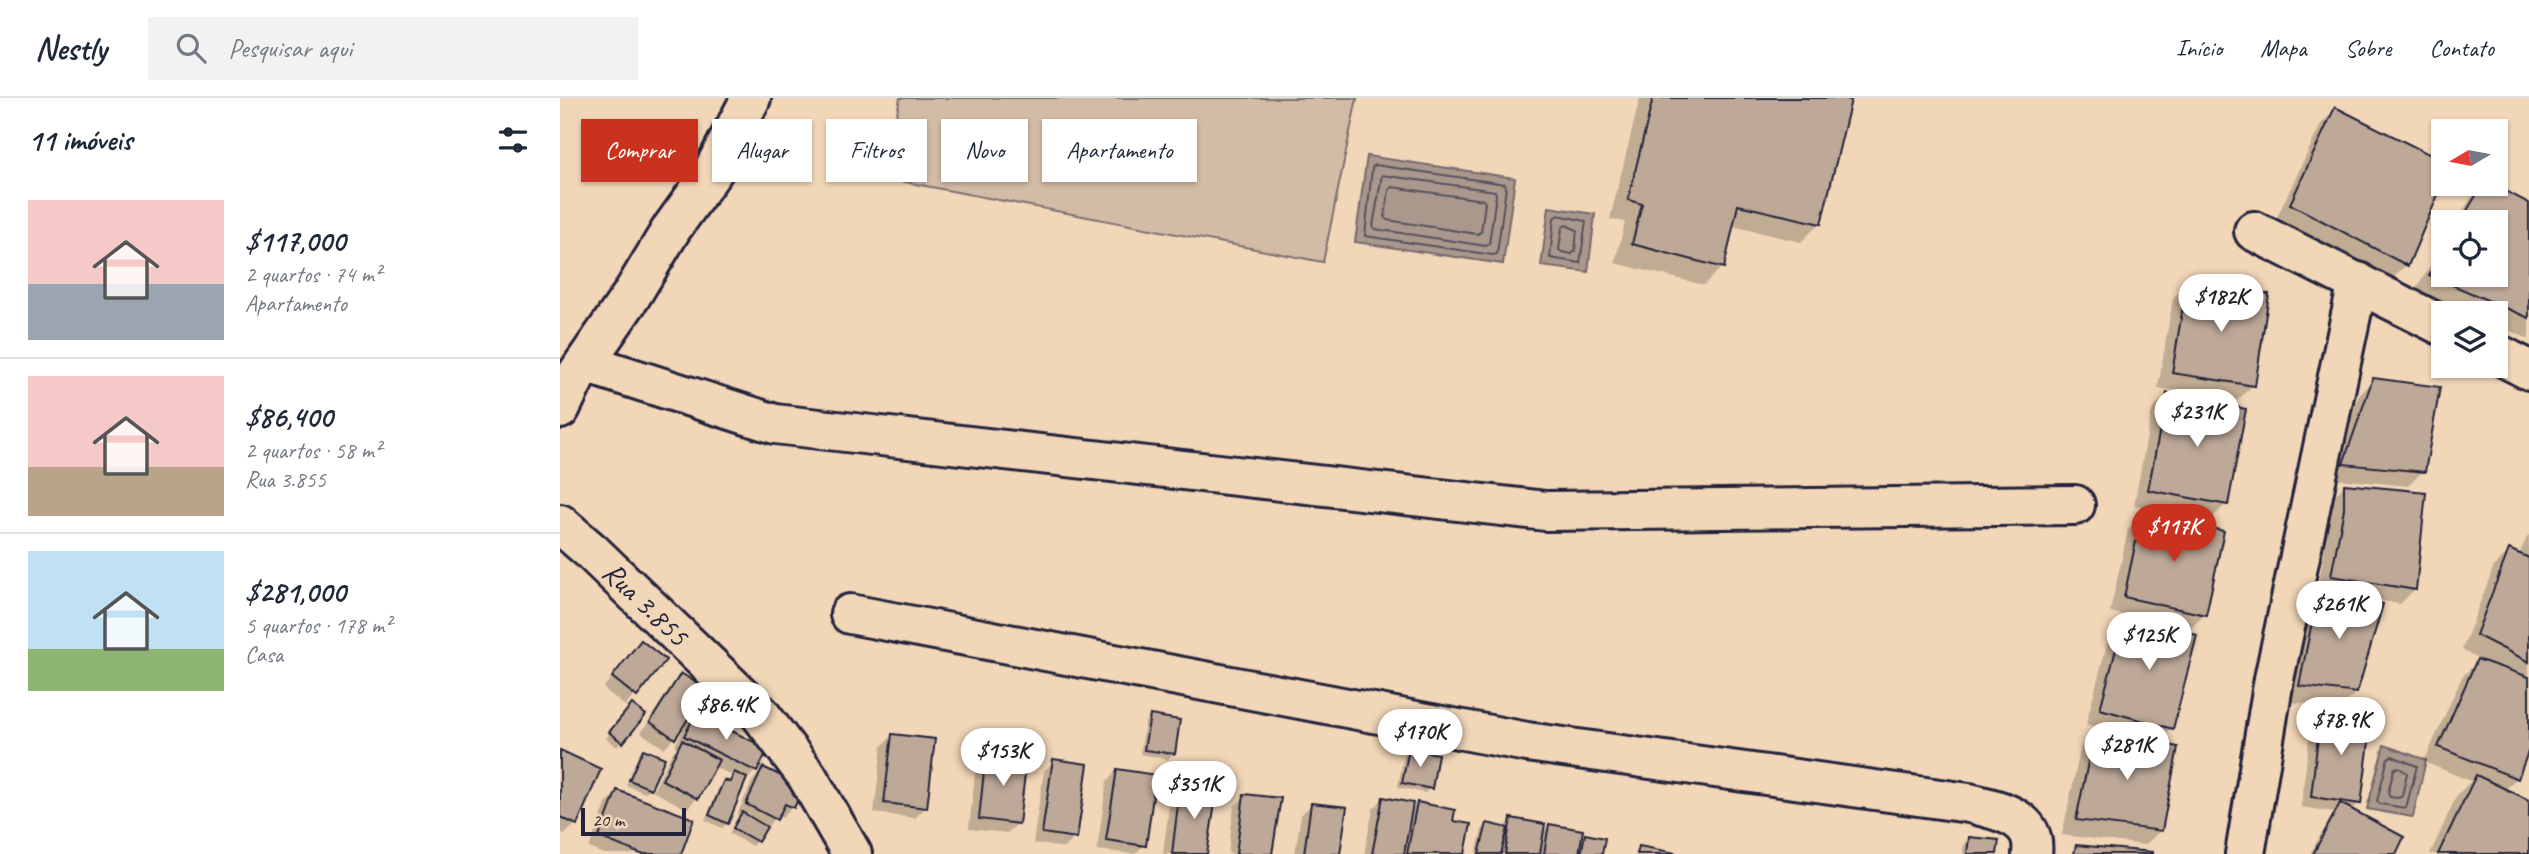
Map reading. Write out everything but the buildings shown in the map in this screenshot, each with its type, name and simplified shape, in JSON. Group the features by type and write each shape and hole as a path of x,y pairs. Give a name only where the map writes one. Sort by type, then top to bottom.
{"street":[{"path":"560,409 576,376 631,296 672,228 713,171 751,98"},
{"path":"2254,231 2431,320"},
{"path":"2245,854 2274,679 2358,282"},
{"path":"2508,359 2529,370"},
{"path":"585,363 775,424 1546,511 2075,505"},
{"name":"Rua 3.855","path":"560,524 760,715 807,776 852,854"},
{"path":"850,614 1527,741 1969,803 2006,812 2024,823 2033,846 2032,854"}],"shaded area":[{"path":"900,98 1357,98 1323,262 905,182 927,182 927,119 896,119"}],"water":[{"path":"1367,156 1515,178 1503,264 1355,242"},
{"path":"1549,207 1595,214 1588,272 1541,266"},
{"path":"2384,745 2426,760 2413,817 2367,809"}]}
